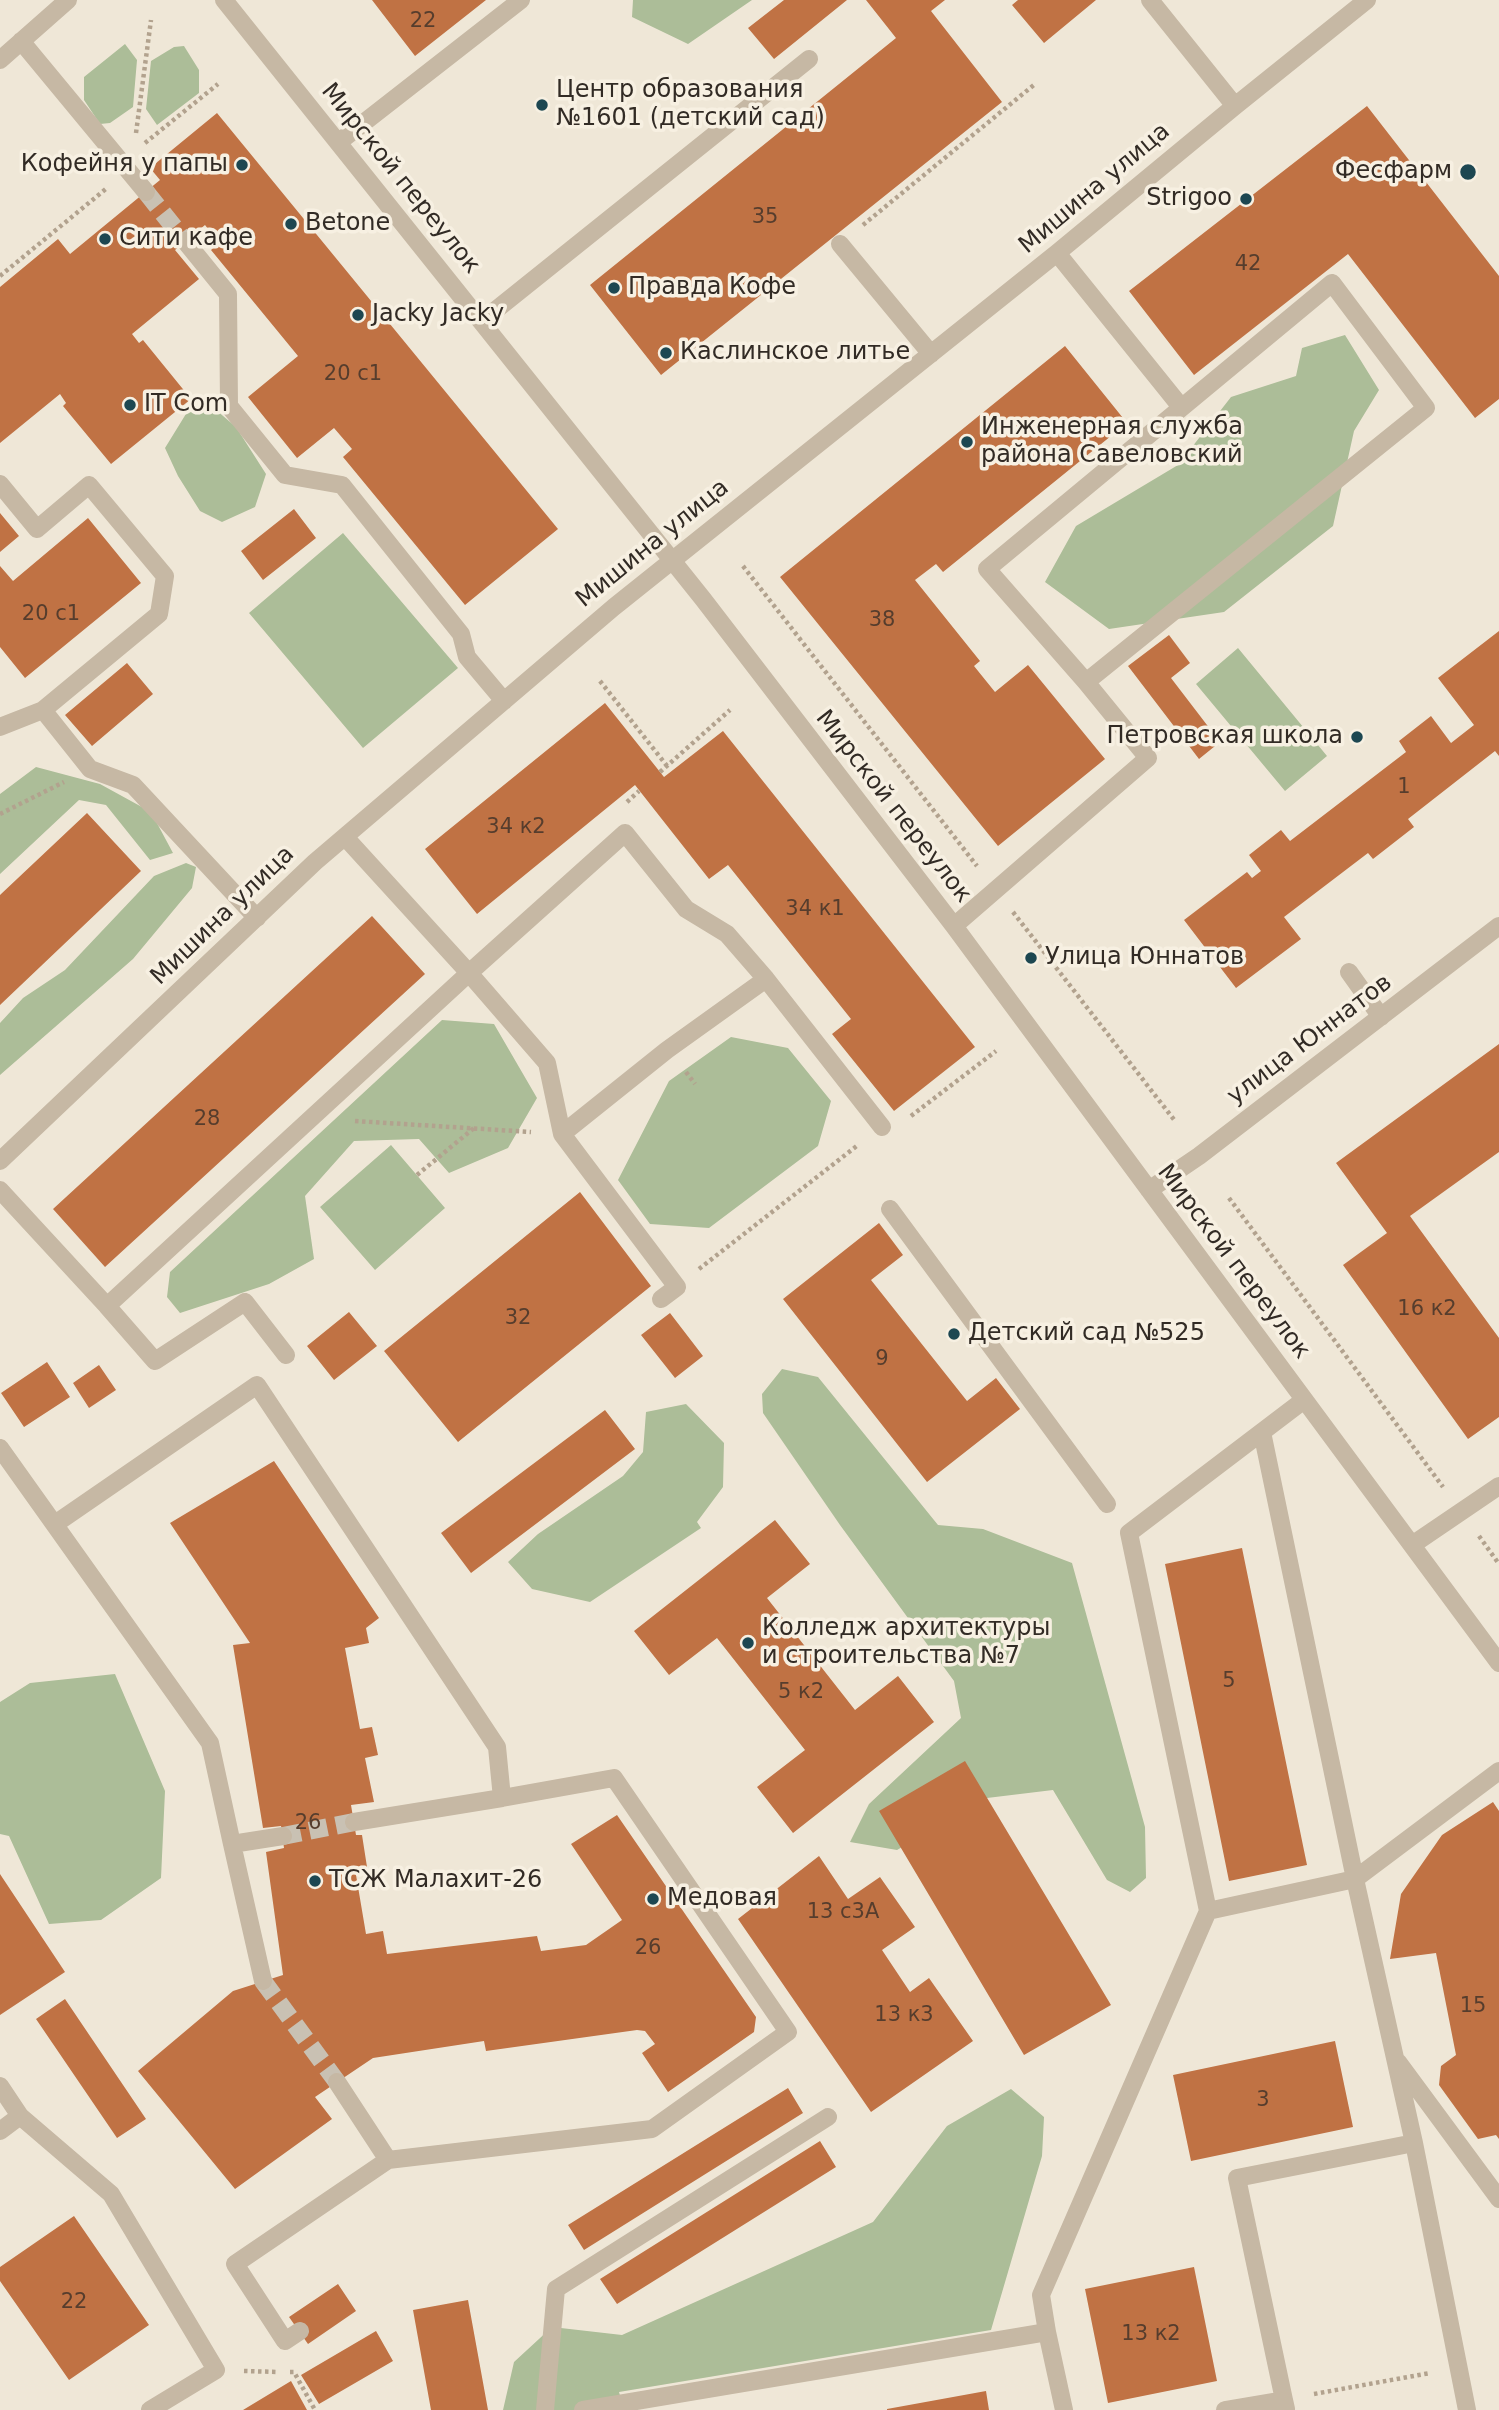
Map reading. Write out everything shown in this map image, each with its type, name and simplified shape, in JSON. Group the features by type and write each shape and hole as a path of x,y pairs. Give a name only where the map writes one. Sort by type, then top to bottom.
{"street":[{"path":"0,60 68,0"},
{"name":"Мирской переулок","path":"224,0 671,560 954,926 1499,1663"},
{"path":"339,142 521,0"},
{"path":"1150,0 1235,106"},
{"name":"Мишина улица","path":"0,1161 345,836 671,560 1058,253 1367,0"},
{"path":"21,41 146,192"},
{"path":"482,321 809,60"},
{"path":"185,241 228,293 229,406 285,475 342,485 461,634 467,657 504,701"},
{"path":"840,244 931,354"},
{"path":"1058,253 1181,407"},
{"path":"954,926 1148,758 987,569 1332,283 1426,408 1086,682"},
{"path":"0,484 37,529 89,485 165,576 159,614 43,710 0,727"},
{"path":"43,710 90,769 133,785 257,918"},
{"path":"107,1306 625,833 686,909 727,934 766,979 882,1127"},
{"path":"345,836 547,1063 562,1134 677,1287 661,1299"},
{"name":"улица Юннатов","path":"1149,1190 1199,1156 1499,926"},
{"path":"1349,972 1381,1017"},
{"path":"562,1134 667,1050 766,979"},
{"path":"0,1190 155,1361 245,1302 286,1355"},
{"path":"890,1209 1107,1504"},
{"path":"55,1524 257,1385 496,1746 502,1798"},
{"path":"1064,2410 1041,2295 1208,1911 1129,1533 1304,1400"},
{"path":"1262,1432 1355,1879 1414,2143 1467,2410"},
{"path":"0,1448 210,1743 264,1981"},
{"path":"1412,1545 1499,1486"},
{"path":"1208,1911 1355,1879 1499,1771"},
{"path":"300,2331 285,2340 235,2264 388,2160 652,2129 788,2032 614,1778 354,1822"},
{"path":"232,1844 283,1836"},
{"path":"1394,2057 1499,2199"},
{"path":"337,2082 388,2160"},
{"path":"0,2086 20,2116 111,2194 216,2370 149,2410"},
{"path":"0,2131 20,2116"},
{"path":"545,2410 556,2290 828,2117"},
{"path":"1225,2410 1285,2405 1237,2178 1414,2143"},
{"path":"583,2410 1047,2332"}],"path":[{"path":"135,138 150,20"},
{"path":"840,244 1035,83"},
{"path":"743,566 1175,1121"},
{"path":"600,681 667,765"},
{"path":"660,772 730,710"},
{"path":"0,814 90,769"},
{"path":"677,1287 882,1127 913,1115 996,1051"},
{"path":"312,1118 562,1134"},
{"path":"416,1175 474,1128"},
{"path":"1229,1198 1499,1564"},
{"path":"1285,2405 1458,2368"},
{"path":"216,2370 294,2372 315,2410"}],"green space":[{"path":"633,0 752,0 688,44 632,17"},
{"path":"125,44 137,60 133,107 110,123 100,124 84,100 84,77"},
{"path":"184,46 199,70 199,93 157,125 146,109 151,61 174,47"},
{"path":"1345,335 1379,390 1354,431 1333,526 1224,612 1109,629 1045,582 1076,526 1178,465 1231,397 1296,376 1302,348"},
{"path":"209,404 236,427 266,474 255,507 222,522 200,511 178,476 165,448 189,409"},
{"path":"343,533 458,668 363,748 249,613"},
{"path":"1238,648 1327,756 1285,791 1196,684"},
{"path":"36,767 100,784 151,812 173,853 150,860 106,805 79,800 0,874 0,794"},
{"path":"186,863 196,867 192,888 133,959 0,1075 0,1023 23,998 65,970 154,876"},
{"path":"442,1020 494,1024 537,1098 508,1148 449,1173 419,1139 354,1141 305,1196 314,1259 269,1284 180,1313 167,1297 170,1272"},
{"path":"731,1037 788,1048 831,1101 818,1146 709,1228 650,1224 618,1180 669,1081"},
{"path":"391,1145 445,1208 375,1270 320,1207"},
{"path":"782,1369 818,1377 938,1525 983,1529 1072,1563 1145,1827 1146,1878 1130,1892 1107,1880 1053,1790 987,1798 897,1850 850,1842 869,1804 961,1718 954,1681 840,1525 763,1413 762,1394"},
{"path":"686,1404 724,1443 723,1487 697,1522 701,1528 590,1602 532,1589 508,1562 538,1534 623,1476 643,1452 646,1412"},
{"path":"115,1674 165,1791 161,1878 101,1920 49,1924 9,1836 0,1834 0,1702 30,1683"},
{"path":"1011,2089 1044,2117 1042,2156 991,2330 619,2392 624,2410 503,2410 514,2362 552,2327 622,2335 873,2222 947,2126"}],"building":[{"path":"372,0 486,0 415,56"},
{"path":"784,0 847,0 774,59 748,28"},
{"path":"866,0 945,0 931,11 1002,102 661,375 590,285 896,38"},
{"path":"1018,0 1096,0 1044,43 1012,5"},
{"path":"1367,106 1499,276 1499,399 1475,418 1348,254 1194,375 1129,291"},
{"path":"217,113 558,529 465,605 343,457 352,449 334,428 297,458 248,397 298,356 211,250 219,243 205,225 175,250 199,279 132,334 139,343 143,340 191,399 111,464 63,406 66,403 60,394 0,443 0,287 58,239 70,254 160,180 150,168"},
{"path":"1065,346 1127,423 943,572 936,564 915,580 980,661 974,666 995,692 1028,665 1105,759 998,846 780,577"},
{"path":"294,509 316,538 263,580 241,551"},
{"path":"0,513 19,536 0,552"},
{"path":"88,518 141,583 25,678 0,647 0,566 13,581"},
{"path":"1499,631 1499,756 1495,751 1408,819 1414,827 1373,859 1368,853 1284,917 1301,939 1236,988 1184,920 1247,872 1252,878 1261,871 1249,855 1281,830 1290,841 1406,752 1399,741 1431,716 1451,743 1474,725 1438,678"},
{"path":"1169,635 1190,663 1171,678 1220,742 1199,759 1128,666"},
{"path":"127,663 153,694 92,746 65,715"},
{"path":"605,703 664,777 723,731 975,1047 894,1111 832,1034 851,1019 728,865 709,879 635,785 477,914 425,849"},
{"path":"87,813 141,871 0,1005 0,895"},
{"path":"372,916 425,974 105,1267 53,1209"},
{"path":"1499,1044 1499,1152 1410,1216 1499,1338 1499,1417 1468,1439 1343,1265 1387,1233 1336,1163"},
{"path":"580,1192 651,1286 458,1442 384,1351"},
{"path":"879,1223 903,1255 871,1280 967,1401 996,1378 1020,1409 927,1482 783,1299"},
{"path":"349,1312 377,1346 334,1380 307,1346"},
{"path":"670,1313 703,1356 675,1378 641,1335"},
{"path":"47,1362 70,1397 24,1427 1,1393"},
{"path":"99,1365 116,1390 89,1408 73,1383"},
{"path":"605,1410 635,1449 471,1573 441,1533"},
{"path":"274,1461 379,1618 366,1628 369,1643 345,1648 360,1729 372,1727 378,1755 365,1758 374,1802 351,1805 356,1835 362,1835 367,1867 355,1869 366,1934 383,1931 387,1954 537,1936 541,1951 586,1945 622,1920 571,1844 617,1815 756,2017 754,2032 668,2092 642,2053 655,2044 645,2031 637,2030 486,2051 484,2041 373,2058 315,2097 332,2119 235,2189 138,2071 233,1991 283,1975 266,1852 284,1848 281,1826 263,1828 233,1645 250,1643 170,1523"},
{"path":"775,1520 810,1564 767,1598 855,1710 898,1676 934,1722 793,1833 757,1787 805,1750 717,1638 669,1675 634,1631"},
{"path":"1242,1548 1307,1865 1229,1881 1165,1564"},
{"path":"965,1761 1111,2005 1024,2055 879,1811"},
{"path":"1493,1802 1499,1811 1499,2139 1496,2135 1478,2139 1439,2085 1441,2066 1456,2055 1436,1953 1390,1959 1401,1894 1442,1835"},
{"path":"819,1856 848,1899 880,1877 915,1927 882,1950 910,1992 929,1978 973,2041 871,2112 738,1919"},
{"path":"0,1874 65,1972 0,2015"},
{"path":"65,1999 146,2119 117,2138 36,2019"},
{"path":"1335,2041 1353,2127 1191,2161 1173,2075"},
{"path":"788,2088 803,2113 584,2250 568,2225"},
{"path":"820,2141 836,2167 617,2304 600,2279"},
{"path":"74,2216 149,2325 69,2380 0,2281 0,2267"},
{"path":"1194,2267 1217,2381 1108,2403 1085,2289"},
{"path":"338,2284 356,2311 308,2344 289,2317"},
{"path":"468,2300 488,2410 431,2410 413,2310"},
{"path":"376,2331 393,2361 319,2404 301,2375"},
{"path":"291,2381 307,2410 243,2410"},
{"path":"986,2391 989,2410 887,2410 887,2409"}],"tunnel":[{"path":"146,192 185,241"},
{"path":"283,1836 354,1822"},
{"path":"263,1981 337,2082"}],"place":[{"name":"Центр образования №1601 (детский сад)","path":"542,105"},
{"name":"Кофейня у папы","path":"242,165"},
{"name":"Фесфарм","path":"1468,172"},
{"name":"Strigoo","path":"1246,199"},
{"name":"Betone","path":"291,224"},
{"name":"Сити кафе","path":"105,239"},
{"name":"Правда Кофе","path":"614,288"},
{"name":"Jacky Jacky","path":"358,315"},
{"name":"Каслинское литье","path":"666,353"},
{"name":"IT Com","path":"130,405"},
{"name":"Инженерная служба района Савеловский","path":"967,442"},
{"name":"Петровская школа","path":"1357,737"},
{"name":"Улица Юннатов","path":"1031,958"},
{"name":"Детский сад №525","path":"954,1334"},
{"name":"Колледж архитектуры и строительства №7","path":"748,1643"},
{"name":"ТСЖ Малахит-26","path":"315,1881"},
{"name":"Медовая","path":"653,1899"}]}
